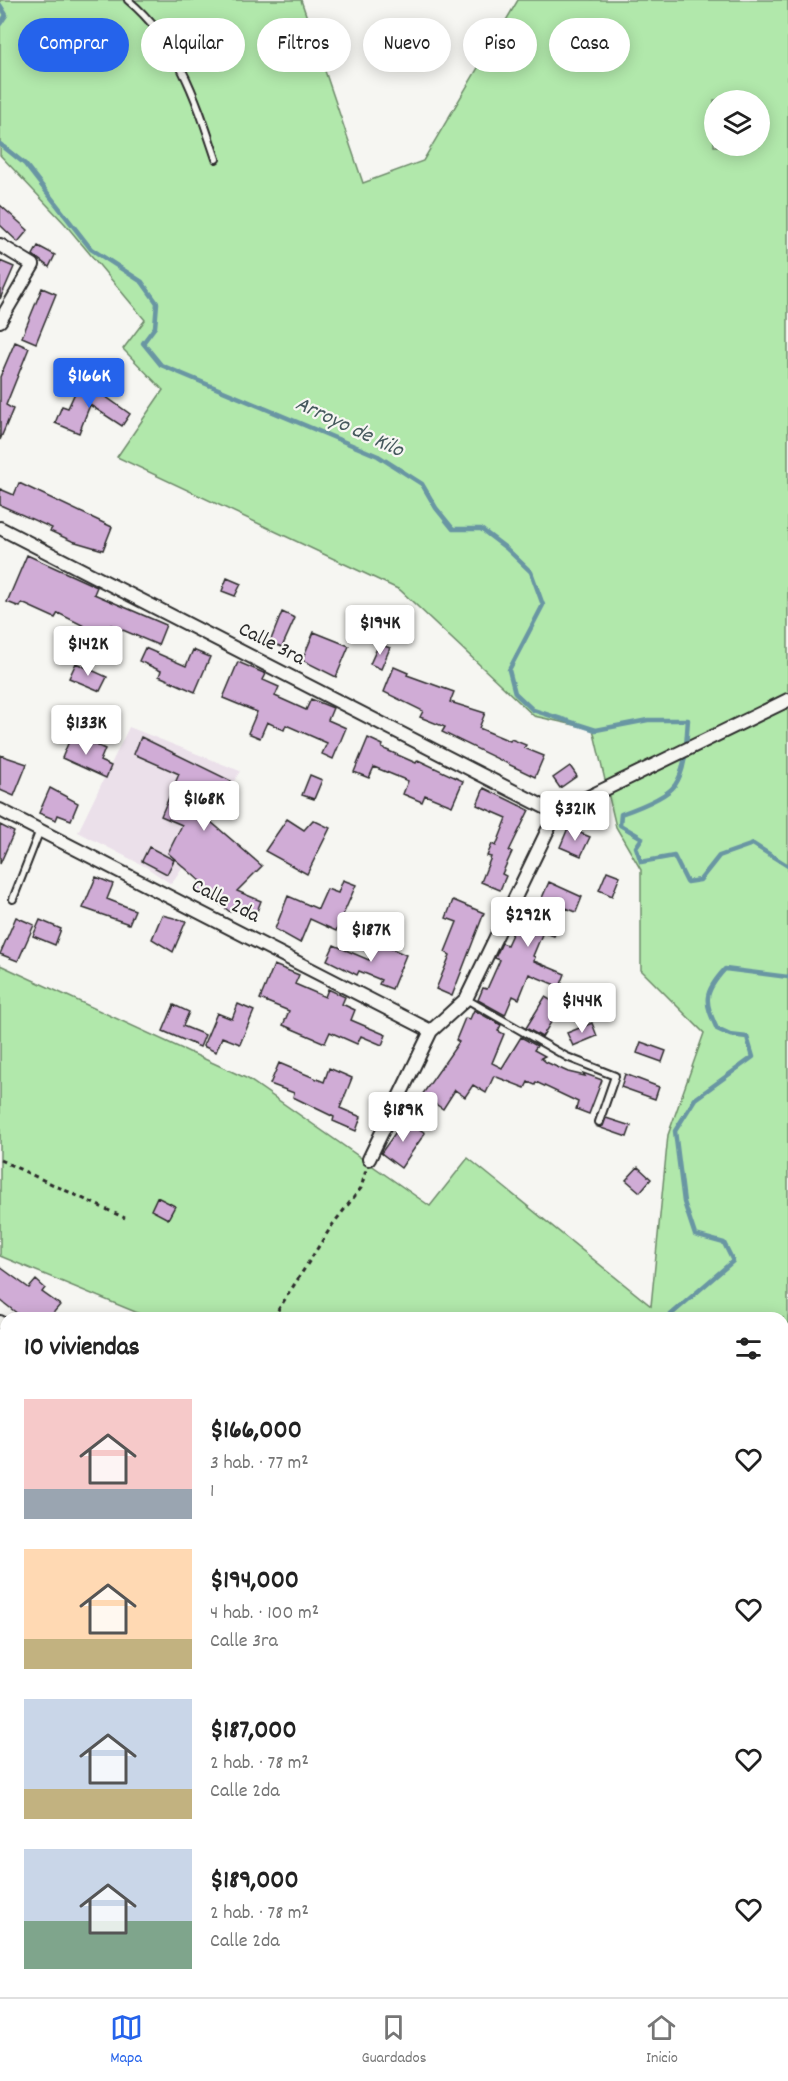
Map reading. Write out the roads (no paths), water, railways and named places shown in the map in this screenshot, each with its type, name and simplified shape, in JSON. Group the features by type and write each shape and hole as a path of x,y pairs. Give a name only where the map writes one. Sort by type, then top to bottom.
{"street":[{"path":"0,245 33,265 0,321"},
{"name":"Calle 3ra","path":"0,528 556,813"},
{"path":"369,1159 431,1031 466,999 556,813 788,700"},
{"name":"Calle 2da","path":"0,810 431,1031"}],"lane":[{"path":"128,0 154,26 186,73 216,159"},
{"path":"13,899 40,829"},
{"path":"466,999 567,1057 615,1076 599,1122"}],"waterway":[{"name":"Arroyo de Kilo","path":"0,5 6,15 0,24"},
{"name":"Arroyo de Kilo","path":"0,144 25,164 91,249 142,282 157,303 155,327 143,343 161,365 378,456 422,484 436,508 453,529 481,529 506,548 531,572 543,605 509,670 515,693 533,710 596,730 648,720 688,720 684,762 675,785 658,798 621,814 620,825 642,838 636,847 641,862 674,856 687,882 700,880 719,856 753,844 788,866"},
{"name":"Arroyo de Kilo","path":"674,1312 733,1261 724,1243 695,1235 684,1202 675,1131 695,1099 753,1057 747,1037 730,1035 717,1029 708,1004 709,991 725,969 788,977"}]}
